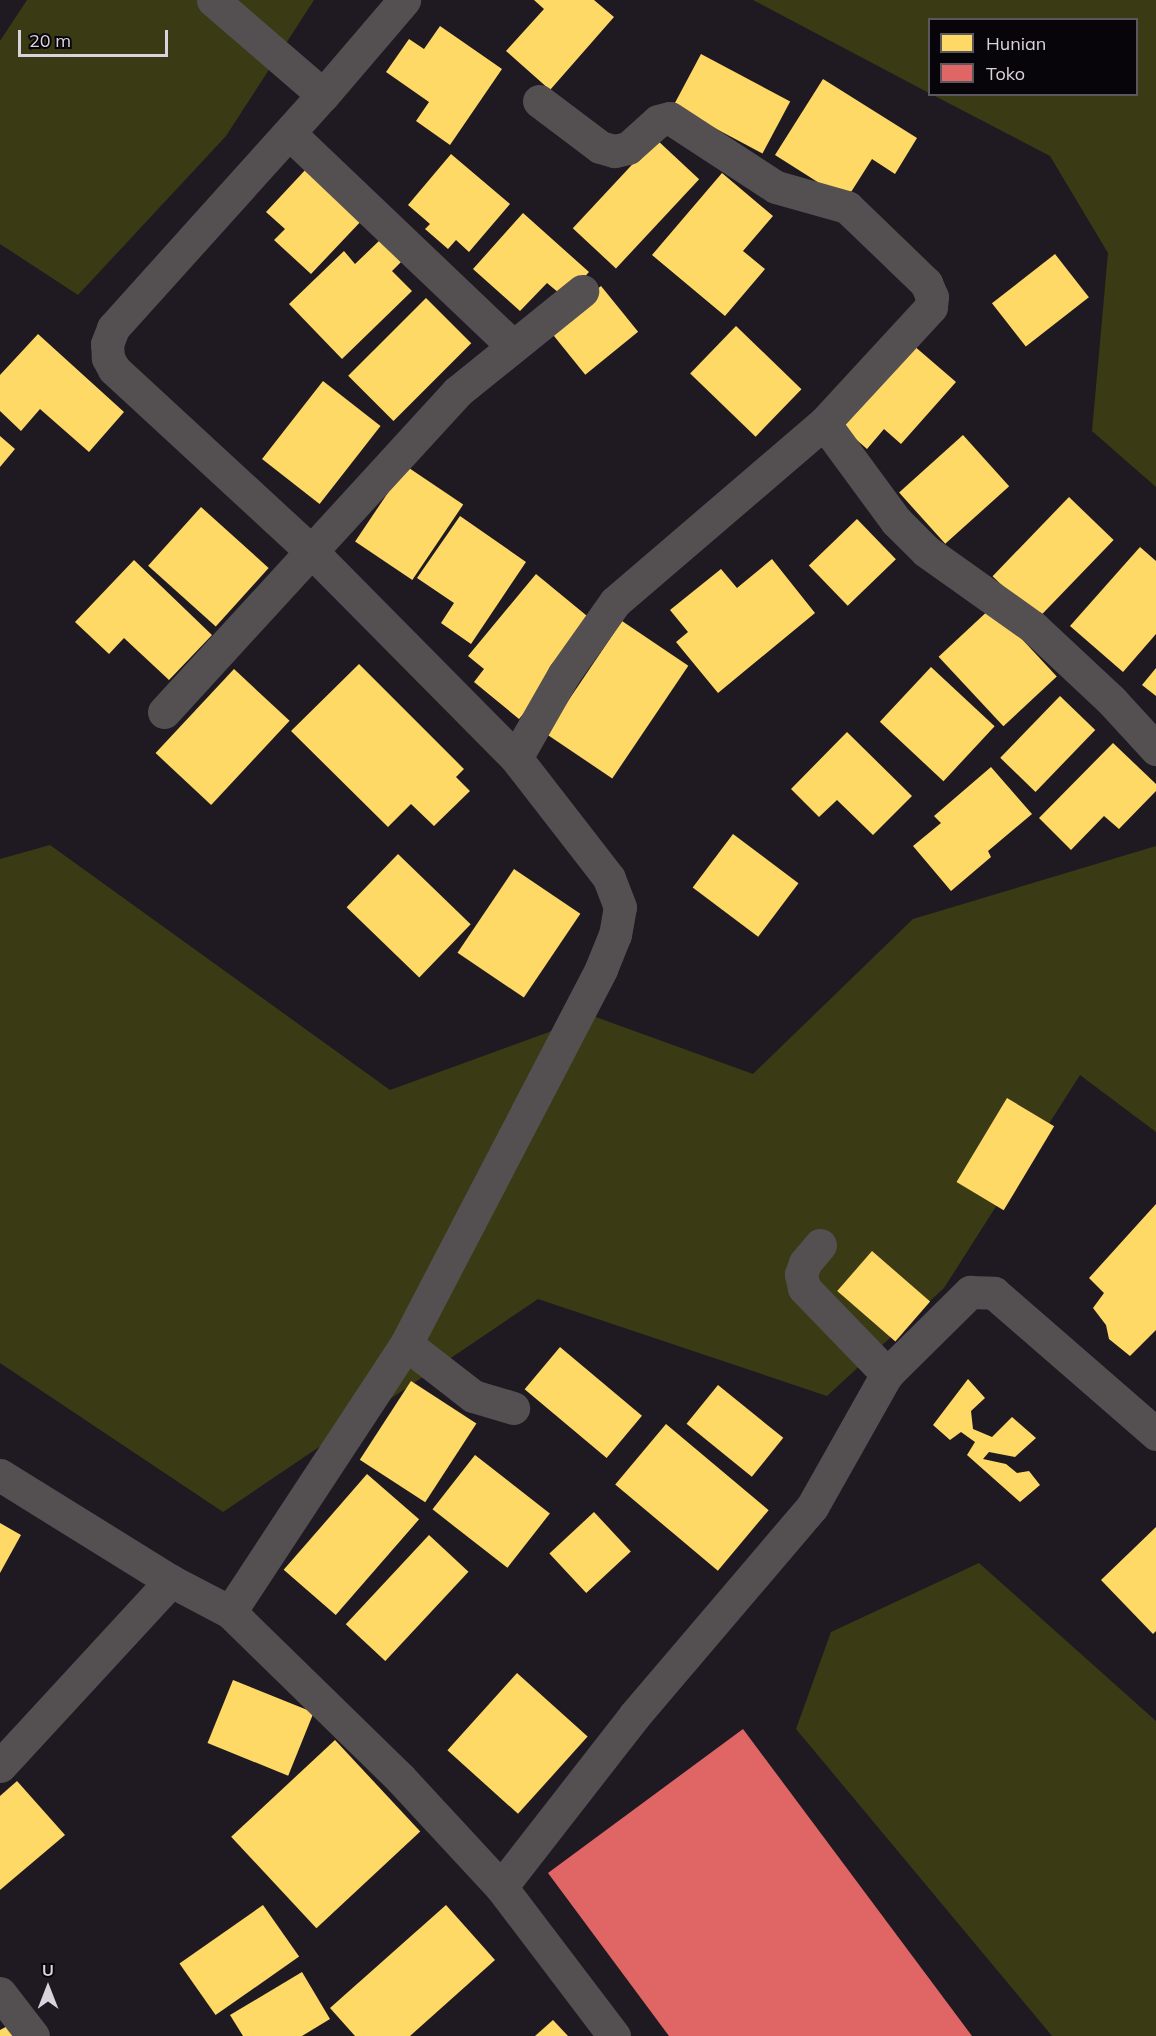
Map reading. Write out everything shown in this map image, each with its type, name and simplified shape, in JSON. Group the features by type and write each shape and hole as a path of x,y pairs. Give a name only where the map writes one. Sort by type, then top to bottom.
{"street":[{"path":"213,0 323,95"},
{"path":"230,1612 406,1344 615,935 620,907 609,878 516,758 312,552 114,369 107,344 113,328 323,95 404,0"},
{"path":"516,758 564,674 615,602 824,423 932,307 926,283 847,207 776,187 670,118 658,121 628,148 614,151 600,147 539,101"},
{"path":"289,133 512,345"},
{"path":"164,711 312,552 411,439 512,345 582,291"},
{"path":"824,423 896,521 926,551 1033,627 1111,700 1156,749"},
{"path":"820,1245 805,1263 801,1274 804,1288 887,1374"},
{"path":"501,1887 634,1716 812,1507 887,1374 970,1292 987,1290 1156,1434"},
{"path":"406,1344 473,1396 513,1408"},
{"path":"0,1474 171,1581 230,1612 400,1778 501,1887 615,2036"},
{"path":"0,1766 171,1581"},
{"path":"0,1993 33,2036"}],"shaded area":[{"path":"27,0 314,0 226,136 78,295 0,244 0,41"},
{"path":"753,0 1156,0 1156,487 1092,431 1108,253 1050,156 935,96 1138,96 1138,18 928,18 928,92"},
{"path":"50,845 390,1090 593,1016 753,1074 913,919 1156,846 1156,1132 1080,1075 944,1288 827,1396 538,1299 223,1512 0,1363 0,859"},
{"path":"979,1563 1156,1721 1156,2036 1052,2036 796,1729 831,1632"}],"building: Hunian":[{"path":"534,0 594,0 614,17 550,90 506,51 544,9"},
{"path":"440,26 502,69 450,145 416,121 429,102 386,72 409,39 424,49"},
{"path":"701,54 790,101 762,154 673,106"},
{"path":"823,79 917,138 895,174 872,159 846,200 775,155"},
{"path":"656,139 699,179 616,268 573,228"},
{"path":"451,154 510,204 469,252 456,240 448,249 425,229 430,224 408,205"},
{"path":"308,167 364,218 311,274 274,240 285,229 266,212"},
{"path":"722,173 773,216 743,251 765,269 725,316 652,255"},
{"path":"523,213 589,272 565,298 547,283 520,311 473,269"},
{"path":"380,240 401,262 392,271 412,291 342,359 289,304 344,251 355,264"},
{"path":"1055,254 1089,297 1026,347 992,303"},
{"path":"601,286 638,332 585,375 548,329"},
{"path":"426,298 471,343 393,421 348,376"},
{"path":"736,326 801,389 756,437 690,373"},
{"path":"38,334 124,412 89,452 40,409 21,431 0,411 0,375"},
{"path":"913,345 956,382 901,444 884,429 867,449 842,427"},
{"path":"323,381 381,426 320,504 262,459"},
{"path":"963,435 1009,486 945,544 899,493"},
{"path":"0,436 15,449 0,467"},
{"path":"406,466 463,505 412,580 355,541"},
{"path":"1069,497 1114,540 1037,619 993,576"},
{"path":"201,507 269,568 216,627 148,566"},
{"path":"460,516 526,562 471,644 441,623 454,603 417,578"},
{"path":"857,519 896,559 848,606 809,566"},
{"path":"1140,547 1156,561 1156,634 1123,672 1070,626"},
{"path":"772,559 815,613 718,693 676,642 688,632 670,610 721,569 737,588"},
{"path":"134,560 212,635 169,680 124,638 109,654 75,622"},
{"path":"536,574 598,625 519,719 474,682 484,669 468,656"},
{"path":"992,607 1057,676 1003,726 939,657"},
{"path":"622,621 688,666 612,778 546,734"},
{"path":"359,664 464,769 456,777 470,791 434,826 411,804 388,827 291,731"},
{"path":"931,667 995,726 943,781 880,722"},
{"path":"1156,668 1156,696 1142,685"},
{"path":"234,669 290,721 211,805 156,753"},
{"path":"1060,696 1095,730 1036,792 1000,758"},
{"path":"847,732 912,796 873,835 837,800 819,817 791,789"},
{"path":"1113,743 1156,784 1156,791 1119,829 1104,816 1071,850 1039,818"},
{"path":"991,767 1032,814 988,851 991,857 951,891 913,846 941,823 934,816"},
{"path":"733,834 798,883 758,937 693,888"},
{"path":"398,854 471,924 419,977 347,907"},
{"path":"514,869 580,914 524,997 458,953"},
{"path":"1007,1098 1054,1126 1004,1210 957,1182"},
{"path":"1156,1204 1156,1330 1130,1356 1109,1339 1106,1325 1093,1308 1104,1293 1089,1278"},
{"path":"872,1251 930,1302 895,1342 837,1291"},
{"path":"560,1347 642,1416 607,1458 525,1389"},
{"path":"968,1379 985,1398 971,1411 973,1429 992,1437 1012,1417 1036,1438 1015,1457 989,1452 983,1459 1006,1464 1017,1473 1029,1471 1040,1485 1020,1502 967,1455 975,1442 961,1432 950,1440 933,1425"},
{"path":"411,1381 476,1423 425,1502 360,1460"},
{"path":"718,1385 783,1438 752,1477 687,1424"},
{"path":"666,1424 769,1510 718,1571 615,1485"},
{"path":"475,1455 550,1513 507,1568 433,1509"},
{"path":"367,1474 419,1519 336,1615 284,1570"},
{"path":"594,1512 631,1551 586,1593 549,1554"},
{"path":"0,1523 21,1535 0,1573"},
{"path":"1156,1527 1156,1631 1153,1634 1101,1580"},
{"path":"429,1535 468,1572 385,1661 346,1624"},
{"path":"517,1673 588,1737 518,1814 447,1750"},
{"path":"233,1680 314,1713 288,1776 208,1743"},
{"path":"335,1740 420,1831 316,1928 231,1837"},
{"path":"17,1781 65,1835 0,1890 0,1796"},
{"path":"263,1905 299,1957 216,2015 179,1964"},
{"path":"446,1905 495,1960 410,2036 355,2036 330,2008"},
{"path":"302,1972 330,2019 302,2036 243,2036 230,2015"},
{"path":"553,2020 568,2036 535,2036"},
{"path":"15,2022 22,2036 0,2036 0,2030"}],"building: Toko":[{"path":"743,1729 972,2036 669,2036 548,1873"}]}
